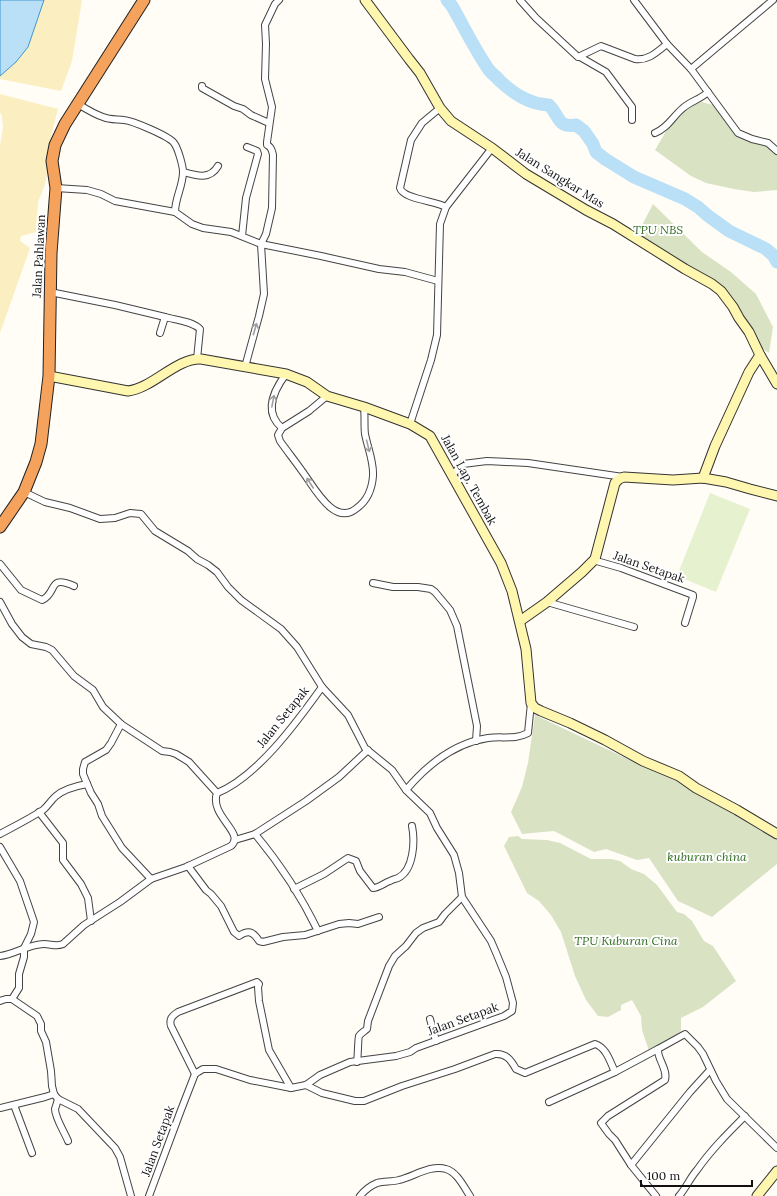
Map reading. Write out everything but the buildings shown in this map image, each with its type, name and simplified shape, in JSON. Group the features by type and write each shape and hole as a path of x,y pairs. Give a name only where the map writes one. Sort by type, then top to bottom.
{"highway":[{"name":"Jalan Pahlawan","path":"0,528 24,492 36,462 41,444 49,376 51,253 56,188 52,162 56,145 64,124 144,0"}],"street":[{"path":"245,367 264,294 261,244 266,234 272,208 273,155 270,146 267,145 267,142 272,107 265,79 265,25 275,4 279,0"},
{"name":"Jalan Sangkar Mas","path":"365,0 420,73 440,108 451,121 554,192 613,224 712,284 721,291 749,332 760,355 777,384"},
{"path":"520,0 536,18 576,56 606,72 632,107 632,120"},
{"path":"634,0 667,44 691,69 738,133 752,139 768,143 777,142"},
{"path":"691,69 773,0"},
{"path":"580,57 601,46 635,60 640,60 652,56 667,44"},
{"path":"202,86 202,88 217,97 269,123"},
{"path":"655,133 665,128 684,107 708,92"},
{"path":"78,104 102,117 124,120 133,123 169,138 176,144 183,172 175,204 175,212"},
{"path":"440,108 422,123 411,140 400,188 404,194 415,198 428,200 446,207"},
{"path":"768,143 777,151"},
{"path":"242,236 246,198 258,154 257,151 247,147"},
{"path":"410,424 434,348 437,328 440,224 446,207 492,148"},
{"path":"183,172 202,176 209,175 215,171 218,166"},
{"path":"56,188 87,190 101,194 115,201 175,212 192,224 203,228 231,232 261,244 379,269 405,272 438,281"},
{"path":"49,376 128,391 133,390 142,387 171,370 197,359 200,329 192,324 165,317 50,292"},
{"path":"160,333 165,317"},
{"path":"703,478 715,446 749,372 760,355"},
{"name":"Jalan Lap. Tembak","path":"197,359 286,374 307,382 327,396 364,407 410,424 430,436 501,563 512,591 526,649 531,703"},
{"path":"282,428 275,422 272,413 272,405 278,387 286,374"},
{"path":"327,396 309,411 282,428 278,434 280,441 325,503 342,513 349,514 362,504 369,496 372,487 373,468 365,434 364,407"},
{"path":"452,475 463,464 487,462 528,463 624,477 674,480 703,478 726,482 750,490 777,496"},
{"path":"520,621 547,602 595,559 615,483 624,477"},
{"path":"24,492 45,502 70,508 100,519 115,518 130,513 141,514 155,531 208,565 241,600 281,629 297,647 322,687"},
{"name":"Jalan Setapak","path":"593,560 621,568 693,594 694,597 685,622"},
{"path":"0,564 21,590 42,600 55,584 64,582 74,586"},
{"path":"373,584 393,587 418,587 431,589 450,610 457,626 463,654 477,726 476,741"},
{"path":"0,602 12,624 22,637 31,644 46,647 52,650 74,676 93,690 103,707 121,724 162,751 176,754 189,762 217,793 215,798 218,812 234,834 235,840"},
{"path":"547,602 634,628"},
{"name":"Jalan Setapak","path":"149,1196 196,1074 203,1069 210,1068 250,1080 291,1088 306,1085 320,1075 350,1062 403,1054 467,1031 486,1021 510,1013 513,1008 506,976 490,941 462,898 459,873 454,855 439,832 430,813 406,790 395,773 365,748 348,715 322,687 281,739 257,765 237,783 217,793"},
{"path":"406,790 417,777 438,758 456,747 489,738 521,737 528,733 531,703"},
{"path":"531,703 535,708 541,711 605,740 643,761 679,776 696,788 777,834"},
{"path":"121,724 106,750 85,762 83,774 91,793 98,804 102,816 122,848 151,879"},
{"path":"0,956 24,948 44,944 53,946 63,944 76,932 151,879 188,866 231,846 235,840 255,834 339,776 368,750"},
{"path":"0,834 23,823 43,810 56,796 61,793 74,787 87,784"},
{"path":"39,812 63,843 63,860 81,884 88,898 91,921"},
{"path":"294,889 324,874 348,858 356,861 360,871 373,888 397,879 406,872 411,862 414,839 412,826"},
{"path":"255,834 288,878 305,904 318,931"},
{"path":"0,847 20,881 34,918 31,934 24,948 24,957 19,974 19,988 12,999"},
{"path":"188,866 206,890 221,906 234,932 238,936 244,932 252,932 259,941 263,942 283,937 306,935 339,924 363,923 379,917"},
{"path":"358,1062 359,1035 367,1029 368,1021 389,966 395,956 406,946 416,933 423,928 440,922 445,914 462,898"},
{"path":"196,1074 170,1022 171,1018 178,1012 257,982 259,984 258,987 263,1023 269,1050 291,1088"},
{"path":"0,1001 9,998 12,999 34,1013 39,1019 46,1042 52,1086 56,1097 56,1116 64,1130 68,1142"},
{"path":"430,1019 436,1041"},
{"path":"549,1102 615,1072 685,1034 703,1054 710,1070 727,1099 777,1148"},
{"path":"306,1085 322,1093 354,1101 364,1101 402,1086 495,1054 506,1056 511,1060 516,1069 525,1073 595,1044 605,1050 615,1072"},
{"path":"656,1196 631,1165 615,1140 604,1127 602,1121 665,1080 665,1073 658,1049"},
{"path":"631,1165 690,1092 710,1070"},
{"path":"0,1108 14,1104 56,1097"},
{"name":"Jalan Setapak","path":"56,1097 78,1109 115,1148 120,1157 132,1196"},
{"path":"14,1104 32,1153"},
{"path":"679,1196 696,1171 723,1138 745,1116"},
{"path":"360,1196 377,1183 399,1180 432,1169 440,1168 449,1170 456,1175 470,1196"},
{"path":"757,1196 777,1171"}],"sand":[{"path":"44,0 82,0 72,61 61,91 0,79 0,76 16,62 28,47"},
{"path":"0,94 58,109 47,151 49,163 45,184 38,202 36,232 21,236 20,241 30,248 0,333 0,146 3,127 0,112"}],"green space":[{"path":"702,102 713,105 721,114 725,122 739,135 777,149 777,190 754,192 706,183 691,176 655,150 672,121 689,106"},
{"name":"TPU NBS","path":"653,204 702,252 731,272 756,294 773,327 769,353 752,342 726,301 701,274 653,246 642,236 639,231"},
{"path":"710,493 750,509 716,592 677,576"},
{"name":"kuburan china","path":"535,715 630,760 675,779 777,840 777,864 712,917 678,901 649,858 637,860 606,849 594,852 554,831 522,834 511,812 522,787 528,763"},
{"name":"TPU Kuburan Cina","path":"518,836 522,839 547,840 560,843 591,859 611,859 620,861 631,869 644,874 657,885 677,912 684,914 692,921 704,941 713,946 736,981 703,1007 681,1018 681,1031 668,1041 649,1051 642,1030 641,1016 632,1000 621,1005 621,1010 608,1017 598,1016 586,1000 575,976 561,932 551,915 539,901 527,893 504,846 509,837"}],"water":[{"path":"0,0 44,0 28,47 16,62 0,76"}],"waterway":[{"path":"447,0 452,6 489,70 511,90 522,98 535,103 549,105 562,123 565,125 576,125 584,131 593,144 596,152 605,159 634,177 685,199 729,231 766,249 773,255 777,262"}]}
